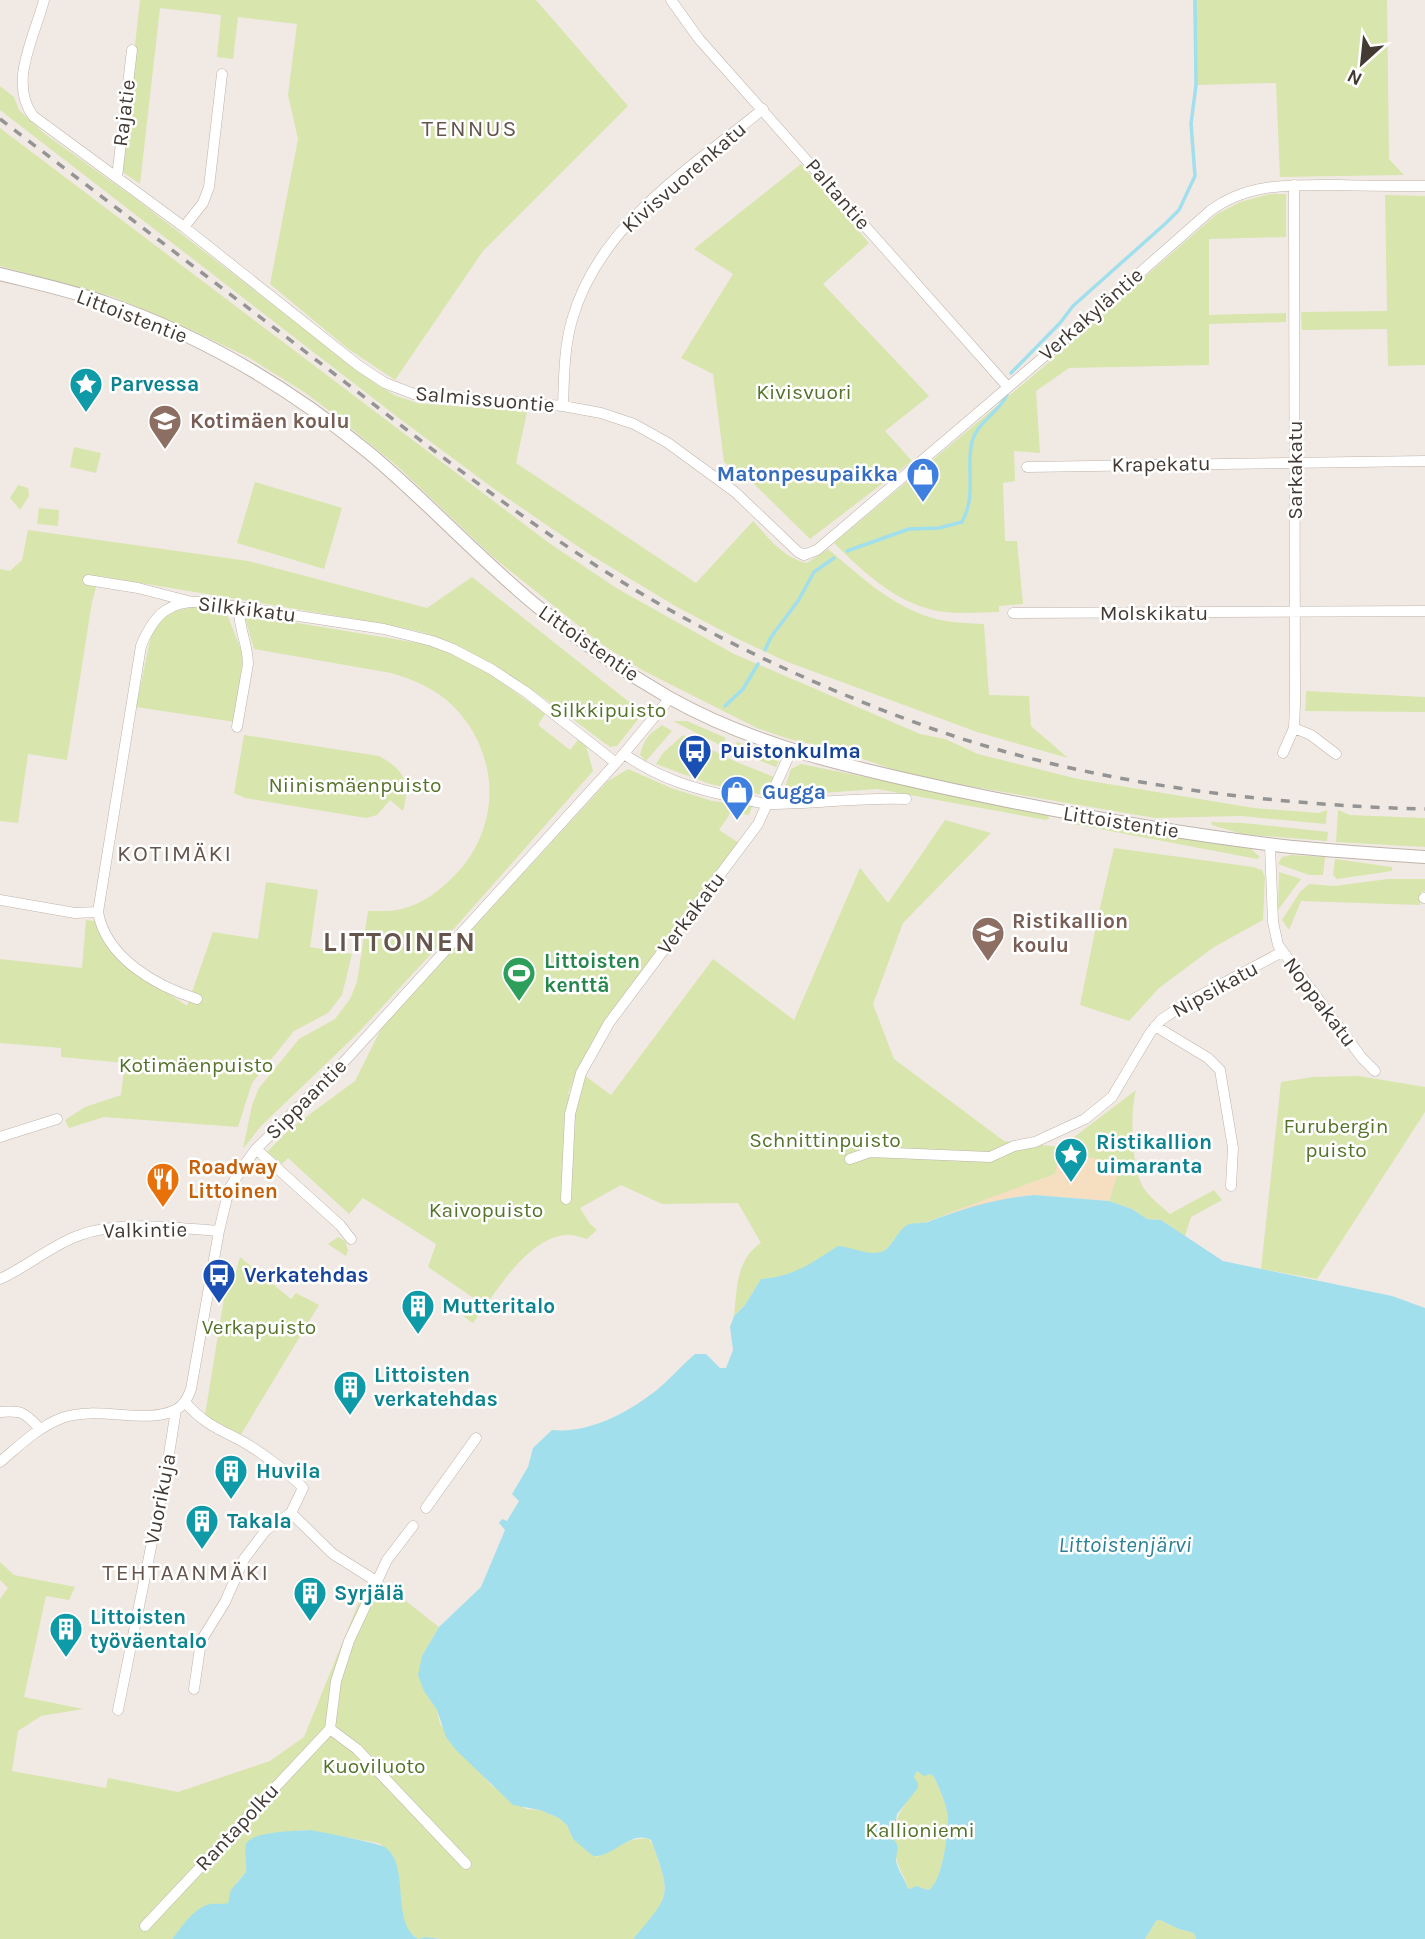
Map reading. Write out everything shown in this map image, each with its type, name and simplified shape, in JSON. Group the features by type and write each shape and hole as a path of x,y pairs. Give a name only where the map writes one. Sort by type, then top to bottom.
{"street":[{"name":"Salmissuontie","path":"44,0 24,68 22,89 27,108 42,124 184,228 359,366 395,388 414,394 563,406 618,418 668,443 735,492 802,554"},
{"name":"Paltantie","path":"671,0 699,39 1007,386"},
{"name":"Rajatie","path":"117,177 132,50"},
{"path":"184,228 203,203 209,187 222,74"},
{"name":"Kivisvuorenkatu","path":"563,406 571,323 580,298 602,256 626,224 649,202 763,109"},
{"name":"Verkakyläntie","path":"802,554 817,550 1230,198 1252,190 1294,185 1425,186"},
{"name":"Sarkakatu","path":"1283,753 1294,728 1294,185"},
{"name":"Littoistentie","path":"0,274 87,297 149,319 214,350 268,381 367,451 538,607 598,652 670,698 740,731 877,774 1058,812 1270,845 1425,857"},
{"name":"Krapekatu","path":"1027,467 1425,461"},
{"path":"88,580 138,588 189,601"},
{"name":"Silkkikatu","path":"98,912 141,646 148,629 160,614 172,606 189,601 384,629 432,641 491,669 526,692 616,763"},
{"path":"237,727 248,664 248,654 240,627 239,607"},
{"name":"Molskikatu","path":"1013,613 1425,611"},
{"name":"Sippaantie","path":"185,1402 191,1389 229,1189 256,1149 342,1064 616,763 670,698"},
{"path":"1294,728 1311,735 1336,754"},
{"name":"Verkakatu","path":"566,1199 570,1114 581,1073 609,1023 758,824 792,749"},
{"path":"624,754 645,769 677,783 706,792 768,804 869,797 906,799"},
{"name":"Noppakatu","path":"1270,845 1274,929 1282,953 1362,1058 1375,1070"},
{"path":"0,900 75,913 98,912 102,929 121,956 153,979 197,999"},
{"name":"Nipsikatu","path":"850,1159 870,1152 989,1157 1014,1146 1035,1142 1071,1123 1085,1119 1112,1097 1155,1026 1177,1009 1282,953"},
{"path":"1155,1026 1208,1058 1220,1070 1233,1147 1231,1186"},
{"path":"0,1137 57,1119"},
{"path":"256,1149 340,1225 351,1239"},
{"name":"Valkintie","path":"0,1279 78,1235 94,1230 132,1226 219,1231"},
{"path":"0,1462 40,1429 59,1419 80,1414 146,1415 176,1410 185,1402 198,1418 240,1440 295,1478 303,1488 291,1513 266,1530 244,1559 225,1602 201,1641 194,1689"},
{"name":"Vuorikuja","path":"118,1710 166,1473 176,1410"},
{"path":"0,1412 25,1413 40,1429"},
{"path":"426,1507 476,1438"},
{"path":"291,1513 333,1554 376,1581"},
{"path":"413,1526 387,1560 376,1581 372,1597 349,1641 337,1681 330,1729 357,1748 466,1864"},
{"name":"Rantapolku","path":"145,1926 330,1729"}],"green space":[{"path":"140,0 536,0 628,106 483,251 395,380 347,348 270,284 298,139 288,95 297,24 238,17 233,59 217,57 221,15 160,8 140,184 121,171"},
{"path":"1193,0 1387,0 1389,159 1404,175 1280,177 1276,83 1196,85"},
{"path":"0,86 14,97 19,110 45,134 136,199 376,384 396,396 418,403 527,412 516,463 696,583 753,521 791,557 807,563 828,549 868,583 912,611 946,621 984,624 989,695 1029,696 1031,726 1068,758 977,732 785,661 677,607 589,554 497,491 404,422 0,110"},
{"path":"0,128 549,543 618,589 734,654 920,734 945,739 978,754 1078,779 1254,808 1319,813 1327,810 1326,824 1241,816 1155,818 915,777 834,749 789,739 757,728 642,670 600,643 493,557 396,465 304,392 248,357 114,297 0,266"},
{"name":"Kivisvuori","path":"801,164 869,243 823,284 929,396 885,431 912,461 810,539 752,482 724,462 713,374 681,358 733,274 694,249"},
{"path":"1270,194 1286,194 1286,237 1209,239 1209,315 1286,313 1286,322 1209,324 1209,365 1069,368 1036,391 1040,453 1014,451 1015,481 1003,483 1005,541 1017,541 1023,604 999,606 999,612 966,613 941,612 919,606 879,583 834,543 1048,363 1217,214 1240,202"},
{"path":"1385,195 1425,196 1425,365 1388,366 1387,329 1302,330 1301,312 1387,311"},
{"path":"74,447 101,453 96,473 70,467"},
{"path":"255,482 342,508 324,569 237,543"},
{"path":"18,485 28,488 29,496 20,510 10,498"},
{"path":"39,508 59,510 58,526 37,524"},
{"name":"Silkkipuisto","path":"28,530 248,561 427,608 472,577 643,713 617,746 610,747 507,674 464,649 432,636 367,621 99,576 92,602 67,760 28,754 18,823 0,821 0,569 10,571 22,560"},
{"path":"197,606 227,614 243,655 235,722 136,707 152,631 167,613"},
{"path":"244,614 436,646 489,673 545,714 538,725 570,750 578,740 586,746 593,771 444,940 356,1035 260,1127 243,1149 252,1105 259,1088 299,1039 335,1019 350,999 357,982 368,911 396,910 412,906 454,876 470,857 481,836 489,790 487,768 480,745 468,724 439,694 391,673 254,649"},
{"path":"1306,691 1425,697 1425,712 1305,711"},
{"path":"673,721 687,721 726,738 722,746"},
{"path":"662,725 672,731 646,761 640,755 643,745 650,734"},
{"name":"Niinismäenpuisto","path":"244,735 379,756 394,766 403,778 406,792 403,811 390,800 377,815 366,818 245,798 234,793"},
{"path":"683,735 734,761 774,777 767,796 710,784 656,764 663,753"},
{"path":"737,742 771,751 779,760 776,767 733,750"},
{"path":"801,764 1043,813 1050,818 1046,820 877,789 782,796 791,769"},
{"path":"628,769 671,788 712,801 752,806 749,815 731,812 719,830 739,843 578,1070 568,1094 577,1095 584,1075 611,1095 713,959 794,1020 860,868 888,903 945,820 991,833 903,923 873,1004 894,1059 1004,1141 1061,1147 1136,1090 1132,1125 1134,1153 1139,1178 1146,1191 1170,1214 1214,1190 1222,1200 1191,1217 1185,1236 1161,1220 1147,1219 1132,1209 1109,1201 1120,1164 1055,1174 924,1223 913,1224 899,1233 886,1250 880,1253 871,1254 838,1246 807,1268 761,1279 745,1305 734,1316 742,1266 761,1243 738,1203 662,1204 621,1185 580,1208 597,1230 587,1239 565,1235 537,1246 501,1283 473,1323 464,1317 475,1299 428,1267 436,1244 363,1198 349,1214 288,1158 282,1164 267,1152 291,1128 355,1081 382,1027 608,781"},
{"path":"1338,810 1350,815 1425,818 1425,847 1336,842"},
{"path":"1075,819 1251,849 1260,857 1257,859 1068,823"},
{"path":"1211,822 1328,832 1327,841 1242,834 1212,825"},
{"path":"1114,848 1253,867 1262,870 1265,877 1263,920 1214,947 1159,988 1129,1021 1080,1005"},
{"path":"1282,857 1325,857 1323,875 1309,875 1278,864"},
{"path":"1335,859 1392,867 1392,871 1337,879 1333,875"},
{"path":"1279,872 1301,879 1278,910"},
{"path":"1388,879 1425,879 1425,891 1421,892 1420,905 1301,901 1289,930 1282,920 1300,892 1309,884 1334,886"},
{"name":"Kotimäenpuisto","path":"266,882 318,890 310,947 352,954 342,995 328,1013 294,1031 252,1083 238,1127 104,1117 69,1128 65,1120 85,1107 121,1095 125,1063 61,1057 61,1048 0,1043 0,959 82,968 86,920 95,921 103,939 119,960 187,1006 213,932 258,939"},
{"name":"Furubergin puisto","path":"1359,1076 1425,1087 1425,1112 1317,1279 1261,1269 1281,1082 1313,1077"},
{"path":"338,1237 345,1241 348,1250 346,1256 328,1244"},
{"name":"Verkapuisto","path":"240,1257 291,1299 296,1293 319,1305 240,1436 205,1415 224,1298 234,1279"},
{"name":"Kuoviluoto","path":"0,1562 14,1575 75,1587 69,1600 46,1596 24,1697 83,1709 41,1716 18,1731 12,1771 106,1788 108,1778 178,1792 270,1761 304,1737 365,1587 379,1580 439,1627 422,1656 428,1697 437,1710 440,1724 491,1785 526,1809 540,1810 559,1818 567,1825 573,1839 597,1857 631,1840 648,1838 655,1850 663,1876 663,1897 660,1905 633,1939 418,1939 409,1930 404,1919 398,1876 389,1852 378,1843 305,1830 267,1834 247,1848 246,1872 237,1882 228,1903 219,1904 182,1927 172,1939 0,1939 0,1599 8,1588 0,1580"},
{"name":"Kallioniemi","path":"917,1771 930,1773 934,1777 945,1803 948,1819 940,1869 933,1886 928,1890 916,1886 911,1889 907,1887 894,1850 896,1822 918,1788 914,1777"},
{"path":"1160,1920 1194,1933 1196,1939 1145,1939 1156,1921"}],"sand":[{"name":"Ristikallion uimaranta","path":"1060,1151 1121,1164 1109,1201 1034,1195 943,1215 1055,1174"}],"water":[{"name":"Littoistenjärvi","path":"1034,1195 1109,1201 1132,1209 1147,1219 1161,1220 1223,1261 1392,1296 1425,1308 1425,1939 1196,1939 1194,1933 1160,1920 1156,1921 1145,1939 633,1939 655,1913 664,1894 665,1885 651,1840 636,1838 608,1853 593,1856 573,1839 567,1825 559,1818 540,1810 513,1805 446,1737 437,1710 424,1691 418,1675 422,1656 439,1627 481,1587 505,1530 499,1523 502,1519 507,1521 519,1501 512,1494 528,1467 533,1448 552,1430 580,1429 594,1425 634,1406 658,1389 695,1354 706,1354 720,1368 726,1368 733,1350 730,1327 734,1316 745,1305 761,1279 794,1272 838,1246 871,1253 881,1252 888,1248 907,1225 928,1222 980,1205","holes":["917,1771 924,1776 930,1774 934,1777 945,1803 948,1819 940,1869 933,1886 928,1890 916,1886 910,1889 907,1887 897,1864 897,1847 893,1839 897,1814 918,1788 914,1777"]},
{"path":"310,1830 385,1847 393,1856 397,1867 405,1920 418,1939 172,1939 199,1909 211,1904 228,1903 231,1890 246,1872 245,1847 250,1840 275,1832"}],"waterway":[{"path":"1011,373 1073,306 1179,210 1195,176 1191,124 1196,85 1195,0"},
{"path":"847,551 909,529 939,528 962,522 969,503 973,439 981,425 1007,395"},
{"path":"765,650 814,572 834,558"},
{"path":"725,706 743,689 758,664"}],"railway":[{"path":"0,119 516,511 627,585 756,655 845,695 936,730 1054,764 1178,788 1240,796 1365,807 1425,809"}],"place":[{"name":"Parvessa","path":"86,414"},
{"name":"Kotimäen koulu","path":"165,451"},
{"name":"Matonpesupaikka","path":"923,504"},
{"name":"Puistonkulma","path":"695,781"},
{"name":"Gugga","path":"737,822"},
{"name":"Ristikallion koulu","path":"988,963"},
{"name":"Littoisten kenttä","path":"519,1003"},
{"name":"Ristikallion uimaranta","path":"1071,1184"},
{"name":"Roadway Littoinen","path":"163,1209"},
{"name":"Verkatehdas","path":"219,1305"},
{"name":"Mutteritalo","path":"418,1336"},
{"name":"Littoisten verkatehdas","path":"350,1417"},
{"name":"Huvila","path":"231,1501"},
{"name":"Takala","path":"202,1551"},
{"name":"Syrjälä","path":"310,1623"},
{"name":"Littoisten työväentalo","path":"66,1659"}],"district":[{"name":"TENNUS","path":"470,128"},
{"name":"KOTIMÄKI","path":"175,853"},
{"name":"LITTOINEN","path":"400,941"},
{"name":"TEHTAANMÄKI","path":"186,1572"}],"park label":[{"name":"Schnittinpuisto","path":"825,1140"},
{"name":"Kaivopuisto","path":"486,1210"}]}
